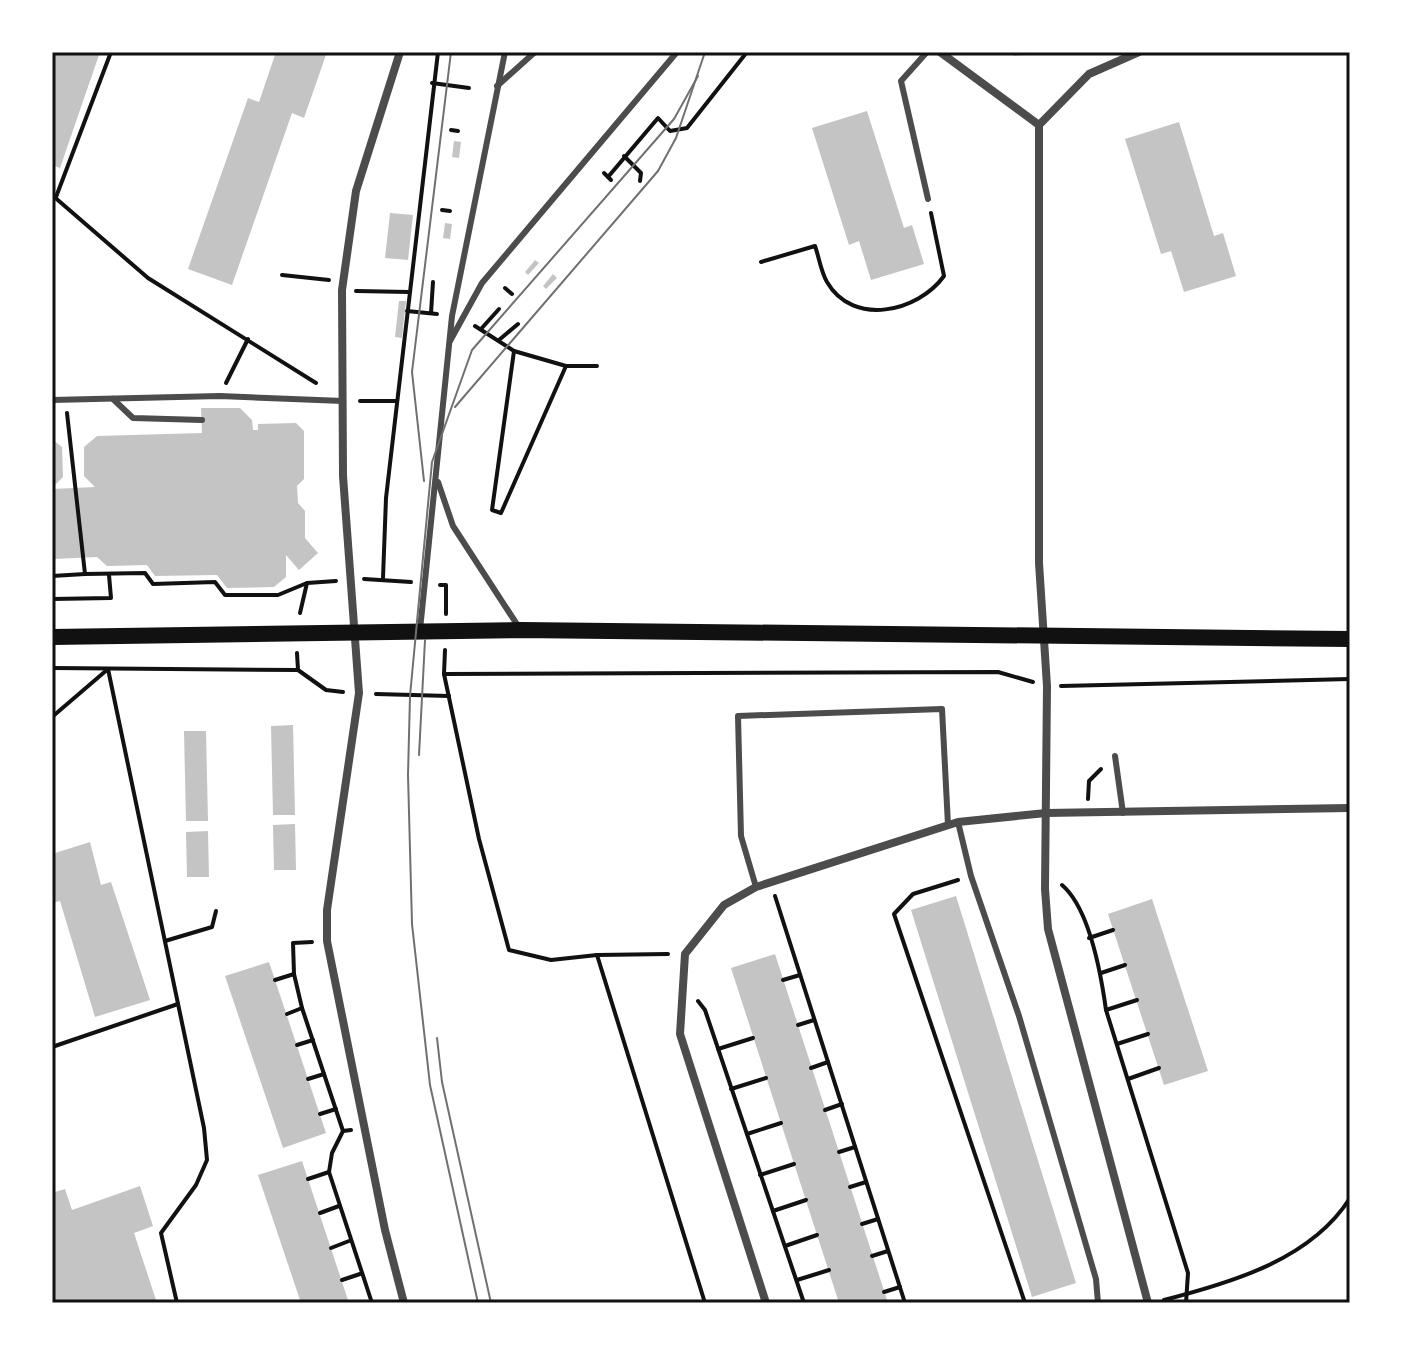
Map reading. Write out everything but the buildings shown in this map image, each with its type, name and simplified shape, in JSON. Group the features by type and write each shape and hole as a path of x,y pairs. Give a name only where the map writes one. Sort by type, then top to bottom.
{"main road":[{"path":"52,637 521,630 1350,639"}],"street":[{"path":"400,52 356,191 343,286 343,401 359,693 327,910 327,941 404,1303"},
{"path":"940,52 1039,125"},
{"path":"1139,52 1089,74 1039,125 1039,563 1046,634 1048,929 1148,1303"},
{"path":"766,1303 680,1034 685,954 724,905 756,887 958,822 1046,813 1252,807 1350,808"}],"lane":[{"path":"420,633 452,316 505,52"},
{"path":"497,86 535,52"},
{"path":"448,344 482,283 677,52"},
{"path":"927,52 901,81 928,199"},
{"path":"52,400 220,396 343,401"},
{"path":"113,399 133,418 202,420"},
{"path":"437,479 453,526 521,630"},
{"path":"756,887 741,836 738,716 942,709 948,825"},
{"path":"1115,756 1123,813"},
{"path":"958,822 971,876 1019,1016 1096,1279 1098,1303"}],"path":[{"path":"111,52 54,196 148,278 343,401 397,401"},
{"path":"383,578 386,498 438,52"},
{"path":"608,176 658,118 670,131 687,128 747,52"},
{"path":"432,83 469,88"},
{"path":"451,130 458,131"},
{"path":"624,156 641,173 640,181"},
{"path":"761,262 815,246 827,282 844,299 865,311 892,309 917,301 935,289 944,276 928,199"},
{"path":"442,210 450,211"},
{"path":"282,275 343,286 409,292"},
{"path":"431,313 433,282"},
{"path":"505,288 512,294"},
{"path":"481,329 499,309"},
{"path":"407,311 452,316"},
{"path":"462,319 514,351 566,366 597,366"},
{"path":"499,340 518,324"},
{"path":"220,396 248,339"},
{"path":"514,351 492,510 501,513 566,366"},
{"path":"65,401 85,574"},
{"path":"52,576 145,573 153,584 215,582 225,595 278,595 307,583 383,578 446,585 444,674 479,839 509,950 551,960 597,955 685,954"},
{"path":"52,599 111,598 109,575"},
{"path":"298,670 295,635 307,583"},
{"path":"52,668 298,670 326,690 449,696"},
{"path":"52,717 108,669"},
{"path":"108,669 204,1128 207,1160 196,1185 161,1233 177,1303"},
{"path":"444,674 998,672 1047,686 1350,679"},
{"path":"1088,813 1089,781 1115,756"},
{"path":"1047,873 1076,897 1100,973 1106,1010 1188,1273 1184,1294 1186,1303"},
{"path":"971,876 913,894 894,914 1025,1303"},
{"path":"771,882 905,1303"},
{"path":"165,941 212,927 216,911"},
{"path":"1089,938 1113,930"},
{"path":"327,941 293,943 294,974 302,1008 343,1131 332,1153 329,1172 349,1241 372,1303"},
{"path":"597,955 705,1303"},
{"path":"1100,973 1125,965"},
{"path":"275,980 294,974"},
{"path":"783,980 800,975"},
{"path":"683,979 705,1010 804,1303"},
{"path":"1106,1010 1137,1000"},
{"path":"52,1047 178,1004"},
{"path":"287,1014 302,1008"},
{"path":"798,1025 815,1019"},
{"path":"1117,1044 1148,1034"},
{"path":"718,1049 753,1038"},
{"path":"297,1045 313,1040"},
{"path":"811,1068 828,1062"},
{"path":"1128,1079 1159,1068"},
{"path":"308,1079 324,1074"},
{"path":"731,1089 766,1078"},
{"path":"825,1110 842,1104"},
{"path":"320,1114 336,1109"},
{"path":"747,1134 781,1123"},
{"path":"343,1131 365,1128"},
{"path":"839,1152 855,1147"},
{"path":"760,1175 794,1164"},
{"path":"308,1179 329,1172"},
{"path":"850,1187 866,1182"},
{"path":"1161,1300 1259,1271 1310,1241 1350,1198"},
{"path":"773,1211 806,1200"},
{"path":"320,1213 339,1206"},
{"path":"862,1224 878,1219"},
{"path":"784,1246 817,1235"},
{"path":"331,1248 349,1241"},
{"path":"872,1256 888,1251"},
{"path":"796,1280 829,1270"},
{"path":"342,1280 360,1274"},
{"path":"884,1292 900,1287"}],"tram line":[{"path":"424,481 412,372 451,52"},
{"path":"455,407 658,171 676,138 705,52"},
{"path":"478,1303 430,1085 412,924 408,775 410,696 432,462 472,350 674,119 698,76"},
{"path":"419,755 425,640"},
{"path":"437,1038 442,1082 491,1303"}]}
